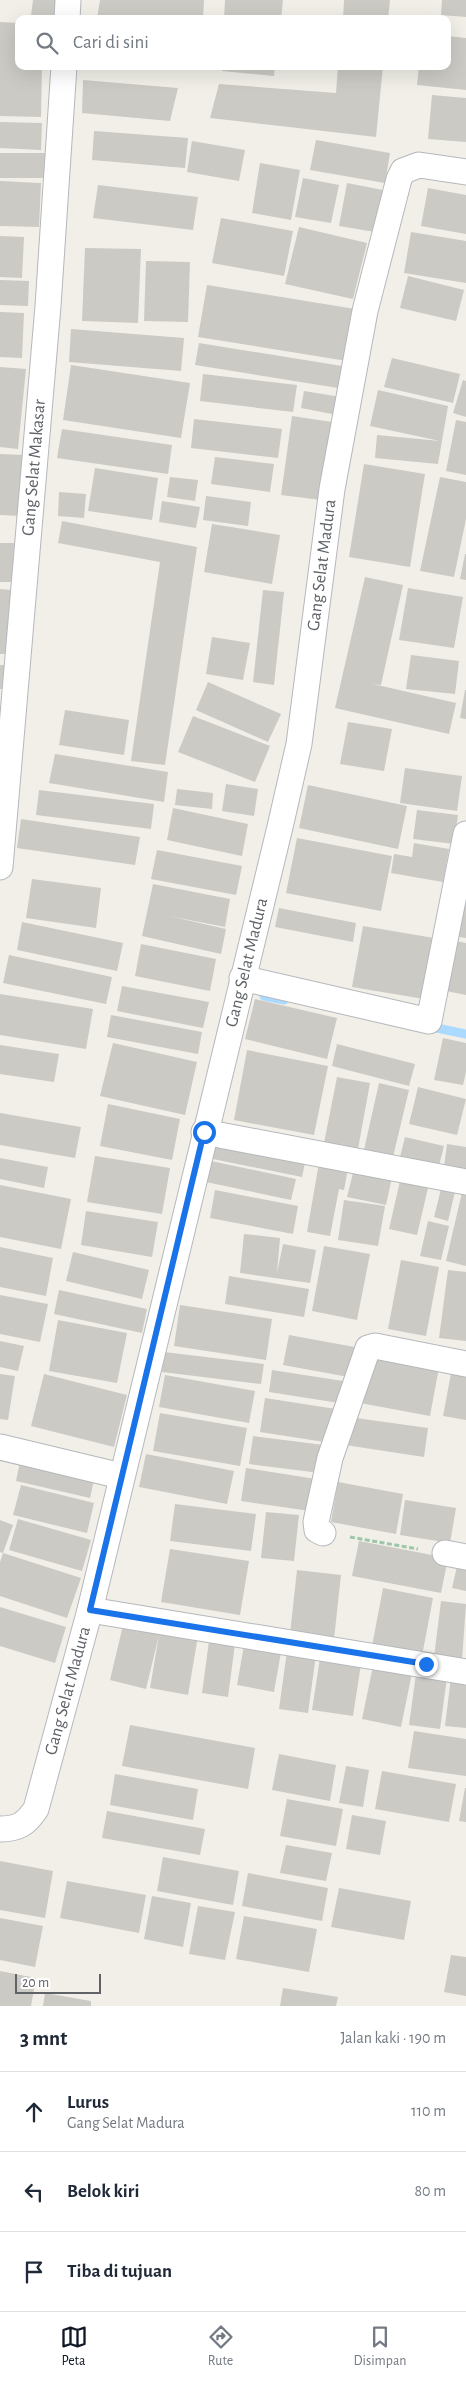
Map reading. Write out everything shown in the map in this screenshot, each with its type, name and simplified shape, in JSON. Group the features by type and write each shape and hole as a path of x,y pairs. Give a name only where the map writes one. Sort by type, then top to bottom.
{"street":[{"path":"66,15 68,0"},
{"name":"Gang Selat Makasar","path":"0,867 48,306 64,70"},
{"name":"Gang Selat Madura","path":"0,1829 16,1829 29,1820 36,1809 90,1610 299,744 332,490 365,311 399,178 403,171 419,165 466,172"},
{"path":"242,978 428,1021 466,834"},
{"path":"204,1132 466,1182"},
{"path":"322,1532 317,1530 316,1522 330,1458 368,1348 375,1346 466,1364"},
{"path":"0,1447 121,1476"},
{"path":"90,1610 466,1672"}],"path":[{"path":"322,1532 455,1555"}],"building":[{"path":"33,0 61,0 60,15 31,15"},
{"path":"100,0 204,0 203,15 98,15"},
{"path":"225,0 283,0 281,15 224,15"},
{"path":"344,0 390,0 388,15 343,15"},
{"path":"442,0 466,0 466,17 441,15"},
{"path":"0,22 15,23 15,70 42,70 41,117 0,116"},
{"path":"451,36 466,38 466,90 417,85 419,70 451,70"},
{"path":"222,70 275,70 274,76"},
{"path":"338,70 383,70 376,137 210,118 219,84 336,93"},
{"path":"83,80 178,88 170,121 82,113"},
{"path":"432,95 466,98 466,142 428,139"},
{"path":"0,122 42,123 41,150 0,148"},
{"path":"94,131 188,138 185,168 92,160"},
{"path":"316,140 390,153 385,183 310,170"},
{"path":"192,141 245,150 239,181 187,172"},
{"path":"0,153 45,153 45,178 0,178"},
{"path":"260,163 300,170 291,220 252,213"},
{"path":"303,178 339,185 331,223 295,217"},
{"path":"0,181 41,183 39,227 0,226"},
{"path":"347,183 383,190 375,232 339,226"},
{"path":"98,185 198,197 193,230 93,218"},
{"path":"428,188 466,195 466,234 421,226"},
{"path":"221,218 293,231 284,276 212,263"},
{"path":"299,227 367,243 353,299 285,284"},
{"path":"411,232 466,241 466,283 404,273"},
{"path":"0,236 24,237 22,278 0,277"},
{"path":"85,248 141,249 138,323 82,321"},
{"path":"146,261 190,262 188,322 144,321"},
{"path":"408,276 464,290 456,321 400,308"},
{"path":"0,280 29,281 28,306 0,305"},
{"path":"207,285 355,309 347,361 198,337"},
{"path":"0,312 24,313 22,358 0,357"},
{"path":"71,329 184,338 181,371 69,362"},
{"path":"199,343 342,366 338,388 195,365"},
{"path":"392,358 460,374 453,403 384,387"},
{"path":"71,365 190,383 181,438 63,420"},
{"path":"0,367 26,369 18,449 0,447"},
{"path":"203,374 297,385 293,412 200,401"},
{"path":"463,380 466,381 466,417 453,413"},
{"path":"378,390 448,406 438,464 375,458 377,435 440,441 370,426"},
{"path":"304,391 341,397 337,415 301,408"},
{"path":"292,416 332,422 321,500 281,495"},
{"path":"194,419 282,429 278,458 191,448"},
{"path":"456,420 466,422 466,475 446,471"},
{"path":"62,429 172,445 168,474 57,458"},
{"path":"0,454 24,455 21,516 0,515"},
{"path":"215,457 274,464 270,492 211,484"},
{"path":"364,464 425,474 410,567 349,557"},
{"path":"95,468 158,478 152,520 88,511"},
{"path":"170,477 198,480 195,501 167,497"},
{"path":"440,477 466,482 466,519 454,577 420,571"},
{"path":"59,492 86,494 84,518 58,516"},
{"path":"206,496 251,502 248,526 203,520"},
{"path":"162,501 200,507 196,528 159,522"},
{"path":"62,521 197,547 165,765 131,761 160,562 58,543"},
{"path":"212,524 280,535 272,584 204,572"},
{"path":"0,543 14,543 12,582 0,582"},
{"path":"466,554 466,580 460,579"},
{"path":"365,577 403,585 381,685 373,684 456,703 449,734 335,708"},
{"path":"408,588 463,597 454,648 399,640"},
{"path":"0,589 12,590 7,654 0,654"},
{"path":"263,590 284,592 274,685 253,682"},
{"path":"212,637 250,643 243,680 206,674"},
{"path":"411,655 459,661 455,694 406,689"},
{"path":"0,665 13,665 12,689 0,689"},
{"path":"208,682 281,714 268,742 196,710"},
{"path":"466,690 466,719 460,718"},
{"path":"65,710 129,720 124,755 59,745"},
{"path":"193,716 270,746 255,782 178,752"},
{"path":"348,722 392,729 384,771 340,764"},
{"path":"55,754 168,772 164,802 49,783"},
{"path":"405,768 462,776 457,811 400,803"},
{"path":"226,784 258,789 254,816 222,811"},
{"path":"308,785 407,806 398,849 299,828"},
{"path":"177,789 213,793 212,809 175,805"},
{"path":"39,790 154,804 151,829 36,815"},
{"path":"173,808 248,824 242,856 167,840"},
{"path":"417,810 458,815 454,844 413,839"},
{"path":"21,819 140,837 135,865 17,848"},
{"path":"297,838 392,856 381,911 286,893"},
{"path":"414,843 449,849 443,882 391,873 394,854 412,857"},
{"path":"157,850 242,866 236,895 151,879"},
{"path":"466,869 466,938 452,936"},
{"path":"32,879 101,888 96,928 26,918"},
{"path":"153,884 230,899 225,927 169,916 226,929 221,954 142,936"},
{"path":"279,908 356,923 353,942 275,927"},
{"path":"22,922 123,943 117,971 17,950"},
{"path":"363,926 434,938 424,999 352,987"},
{"path":"456,941 466,943 466,995 446,991"},
{"path":"141,944 216,959 210,991 135,976"},
{"path":"9,955 112,977 106,1004 3,983"},
{"path":"122,986 209,1002 203,1028 117,1011"},
{"path":"0,994 93,1009 86,1049 0,1035"},
{"path":"255,999 337,1018 327,1059 245,1039"},
{"path":"111,1015 202,1032 198,1054 107,1037"},
{"path":"443,1038 466,1043 466,1072 463,1085 434,1080"},
{"path":"113,1043 197,1062 185,1115 100,1096"},
{"path":"337,1044 415,1064 409,1086 332,1066"},
{"path":"0,1045 59,1054 54,1082 0,1074"},
{"path":"247,1050 328,1066 314,1135 234,1120"},
{"path":"337,1077 370,1083 358,1149 324,1143"},
{"path":"379,1083 409,1090 392,1161 363,1154"},
{"path":"418,1087 466,1099 457,1135 409,1124"},
{"path":"108,1104 180,1119 172,1160 100,1146"},
{"path":"0,1113 81,1127 75,1158 0,1145"},
{"path":"405,1137 444,1146 438,1170 399,1161"},
{"path":"212,1139 306,1158 302,1177 208,1158"},
{"path":"447,1144 466,1147 466,1178 443,1174"},
{"path":"95,1156 170,1168 162,1214 87,1202"},
{"path":"320,1157 349,1163 344,1190 339,1189 330,1236 307,1232"},
{"path":"0,1158 48,1167 44,1188 0,1179"},
{"path":"211,1161 296,1179 291,1200 206,1182"},
{"path":"355,1165 393,1173 386,1205 347,1197"},
{"path":"400,1181 428,1188 417,1235 389,1229"},
{"path":"443,1181 457,1184 448,1221 434,1217"},
{"path":"0,1185 71,1199 61,1249 0,1237"},
{"path":"463,1188 466,1189 466,1266 446,1261"},
{"path":"215,1190 298,1206 293,1234 210,1218"},
{"path":"344,1200 385,1206 378,1246 338,1240"},
{"path":"86,1211 158,1222 152,1257 81,1245"},
{"path":"428,1221 449,1226 441,1260 420,1256"},
{"path":"244,1234 280,1238 277,1273 283,1244 316,1250 310,1283 240,1273"},
{"path":"324,1246 370,1254 357,1320 312,1311"},
{"path":"0,1247 53,1258 46,1296 0,1287"},
{"path":"73,1252 149,1270 142,1299 66,1281"},
{"path":"401,1260 439,1267 426,1336 388,1329"},
{"path":"448,1270 466,1272 466,1341 439,1338"},
{"path":"229,1276 309,1289 304,1317 225,1304"},
{"path":"59,1290 147,1309 142,1333 54,1314"},
{"path":"0,1295 48,1304 40,1342 0,1334"},
{"path":"180,1305 272,1319 266,1360 174,1346"},
{"path":"58,1320 127,1333 117,1383 49,1371"},
{"path":"289,1335 360,1348 354,1378 283,1365"},
{"path":"0,1341 24,1346 18,1371 0,1367"},
{"path":"369,1349 440,1362 430,1416 360,1403"},
{"path":"164,1352 264,1364 261,1384 162,1372"},
{"path":"453,1363 466,1366 466,1420 443,1416"},
{"path":"272,1370 343,1381 339,1403 269,1392"},
{"path":"0,1374 15,1376 8,1420 0,1419"},
{"path":"44,1374 127,1395 114,1447 31,1426"},
{"path":"165,1375 255,1391 249,1423 159,1407"},
{"path":"265,1398 336,1409 331,1443 260,1432"},
{"path":"160,1413 247,1428 240,1466 153,1451"},
{"path":"349,1417 428,1428 424,1457 345,1445"},
{"path":"253,1436 324,1445 320,1473 249,1464"},
{"path":"146,1454 234,1471 227,1504 139,1487"},
{"path":"20,1462 94,1480 90,1498 16,1481"},
{"path":"246,1468 322,1480 317,1512 241,1501"},
{"path":"338,1482 403,1494 396,1534 331,1522"},
{"path":"21,1485 94,1503 87,1533 13,1515"},
{"path":"405,1500 456,1508 450,1543 400,1535"},
{"path":"175,1504 256,1514 251,1551 170,1541"},
{"path":"266,1512 299,1515 294,1561 261,1558"},
{"path":"18,1519 91,1540 82,1571 9,1550"},
{"path":"0,1520 13,1525 3,1553 0,1552"},
{"path":"359,1541 448,1558 441,1593 352,1576"},
{"path":"170,1549 249,1561 240,1615 161,1602"},
{"path":"3,1553 81,1578 67,1618 0,1596 0,1562"},
{"path":"458,1562 466,1564 466,1591 452,1588"},
{"path":"297,1570 341,1575 334,1639 290,1634"},
{"path":"383,1588 433,1598 422,1656 372,1646"},
{"path":"441,1601 466,1604 462,1660 434,1657"},
{"path":"0,1607 66,1627 55,1663 0,1646"},
{"path":"124,1621 198,1636 188,1695 150,1688 159,1635 146,1689 110,1680"},
{"path":"209,1641 235,1644 228,1697 202,1693"},
{"path":"244,1645 281,1652 274,1692 237,1685"},
{"path":"287,1651 316,1655 308,1713 279,1709"},
{"path":"320,1658 361,1664 353,1716 312,1710"},
{"path":"373,1666 412,1673 401,1727 362,1719"},
{"path":"416,1674 447,1678 440,1729 409,1725"},
{"path":"451,1677 466,1679 466,1728 445,1726"},
{"path":"130,1725 255,1748 248,1789 122,1766"},
{"path":"414,1731 466,1739 466,1776 408,1768"},
{"path":"279,1754 336,1765 330,1801 272,1790"},
{"path":"346,1766 369,1770 363,1807 339,1803"},
{"path":"382,1771 456,1784 449,1822 375,1809"},
{"path":"115,1774 198,1789 193,1820 110,1805"},
{"path":"466,1788 466,1822 459,1821"},
{"path":"287,1799 343,1809 336,1846 280,1836"},
{"path":"107,1811 205,1829 200,1855 102,1838"},
{"path":"352,1815 386,1821 380,1855 346,1849"},
{"path":"286,1845 332,1853 326,1881 280,1873"},
{"path":"163,1857 239,1871 233,1905 157,1891"},
{"path":"0,1861 53,1871 45,1918 0,1910"},
{"path":"248,1873 328,1888 322,1921 242,1906"},
{"path":"67,1881 146,1895 139,1933 60,1918"},
{"path":"339,1888 411,1901 404,1940 331,1927"},
{"path":"152,1896 191,1903 183,1947 144,1939"},
{"path":"198,1906 235,1912 225,1960 189,1954"},
{"path":"244,1916 317,1929 309,1972 236,1959"},
{"path":"0,1918 43,1926 35,1967 0,1960"},
{"path":"451,1955 466,1957 466,1996 444,1992"},
{"path":"0,1971 36,1978 31,2006 0,2006"},
{"path":"283,1988 338,1997 336,2006 280,2006"},
{"path":"45,1993 91,2001 91,2006 43,2006"}],"waterway":[{"path":"264,996 284,1000"},
{"path":"427,1026 466,1034"}],"route":[{"path":"204,1132 90,1610 426,1664"}]}
